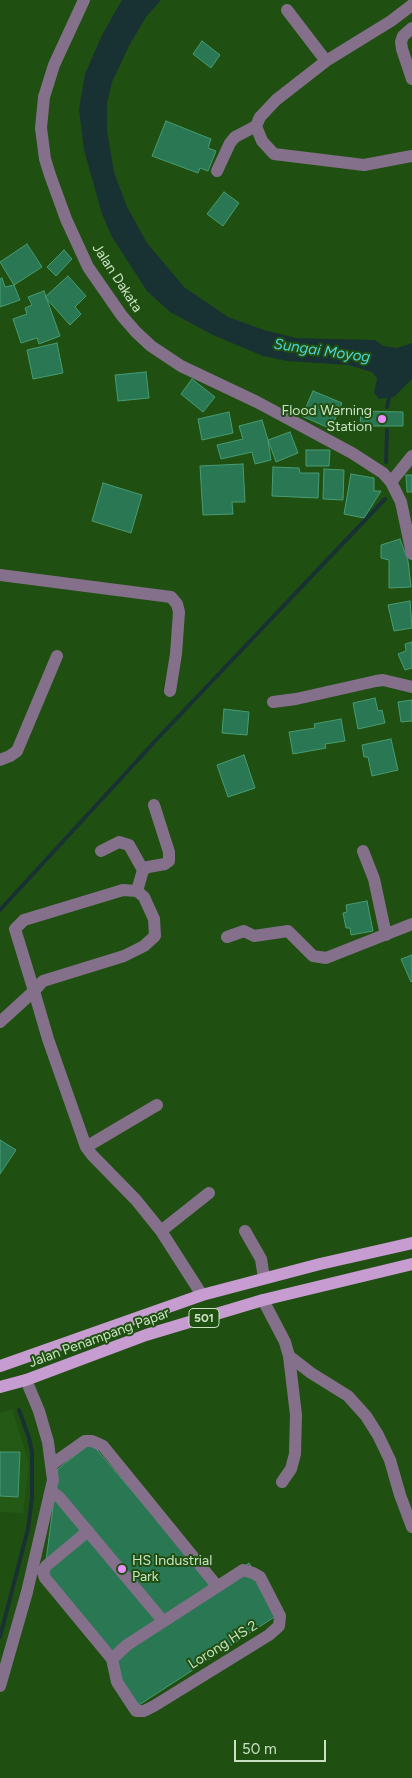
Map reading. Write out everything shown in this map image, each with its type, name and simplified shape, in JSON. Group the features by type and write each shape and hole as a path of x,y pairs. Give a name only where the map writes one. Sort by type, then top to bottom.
{"main road":[{"name":"Jalan Penampang Papar","path":"0,1366 202,1295 264,1278 412,1243"},
{"name":"Jalan Penampang Papar","path":"0,1387 26,1380 146,1335 263,1300 412,1264"}],"street":[{"name":"Jalan Dakata","path":"84,0 40,93 42,143 50,175 66,220 88,267 112,304 151,346 181,366 256,402 352,453 383,473 406,502 412,554"},
{"path":"217,171 230,143 236,137 256,126 260,117 276,100 326,61 391,21 412,5"},
{"path":"287,10 326,61"},
{"path":"412,28 402,36 401,42 412,79"},
{"path":"256,126 262,141 274,154 364,165 412,156"},
{"path":"392,482 412,456"},
{"path":"0,575 171,597 179,612 176,654 170,691"},
{"path":"0,760 17,751 57,656"},
{"path":"274,702 383,680 412,686"},
{"path":"137,891 143,870 148,866 165,864 169,861 169,852 154,805"},
{"path":"101,851 119,842 129,845 143,870"},
{"path":"363,851 374,879 386,934"},
{"path":"0,1022 34,991 43,981 124,956 144,946 155,936 154,919 144,897 137,891 123,890 24,920 15,929 34,991 48,1039 86,1147 136,1200 161,1231 202,1295"},
{"path":"227,937 244,931 254,936 288,931 313,956 326,958 412,924"},
{"path":"86,1147 157,1105"},
{"path":"161,1231 209,1193"},
{"path":"245,1231 261,1259 264,1278"},
{"path":"263,1300 285,1342 289,1356 296,1415 295,1454 291,1468 282,1482"},
{"path":"289,1356 310,1373 348,1396 366,1416 390,1460 397,1488 412,1527"},
{"path":"0,1686 27,1592 53,1480 48,1442 39,1411 26,1380"},
{"path":"51,1465 85,1441 92,1440 103,1446 217,1586"},
{"path":"51,1491 60,1498 163,1621"},
{"path":"88,1531 46,1566 44,1578 112,1659"},
{"name":"Lorong HS 2","path":"243,1570 260,1577 279,1614 279,1626 269,1635 144,1711 136,1711 117,1682 112,1659 127,1645 163,1621 243,1570"}],"shaded area":[{"path":"12,1409 29,1463 23,1513 0,1512 0,1413"}],"water":[{"name":"Sungai Moyog","path":"122,0 161,0 146,17 130,44 112,82 107,103 107,130 114,172 127,207 147,243 184,287 228,317 264,330 296,338 375,340 383,346 397,348 412,343 412,379 394,397 379,399 374,393 377,378 372,372 348,365 287,361 263,356 213,335 170,312 147,291 112,237 102,214 84,150 79,109 85,74 102,35"}],"building":[{"path":"202,41 220,55 211,68 193,54"},
{"path":"166,121 211,139 208,148 216,151 208,171 200,168 198,173 152,156"},
{"path":"224,192 239,203 223,226 207,214"},
{"path":"27,244 42,267 14,285 0,262"},
{"path":"64,250 72,259 56,276 47,267"},
{"path":"68,276 86,296 75,307 81,314 70,325 45,297"},
{"path":"2,278 5,287 14,285 20,300 0,307 0,279"},
{"path":"44,291 60,336 39,344 37,338 21,343 13,319 27,314 25,308 32,305 28,297"},
{"path":"57,343 63,373 33,379 27,350"},
{"path":"146,372 149,398 118,401 115,375"},
{"path":"192,379 215,397 203,412 181,394"},
{"path":"313,391 342,403 331,429 302,416"},
{"name":"Flood Warning Station","path":"361,411 403,412 403,426 360,426"},
{"path":"229,412 233,433 202,440 198,419"},
{"path":"262,420 271,460 255,464 252,452 221,459 217,445 243,439 239,426"},
{"path":"290,432 298,453 276,462 268,440"},
{"path":"306,450 330,450 329,466 306,466"},
{"path":"243,464 245,502 232,502 233,514 203,515 200,466"},
{"path":"273,467 299,468 300,473 319,473 318,498 272,496"},
{"path":"324,469 344,470 343,500 323,499"},
{"path":"351,474 374,478 374,491 381,491 364,518 344,514"},
{"path":"406,475 412,475 412,492 407,492"},
{"path":"103,483 142,495 131,533 92,521"},
{"path":"400,539 408,561 411,587 389,588 389,560 381,558 381,545"},
{"path":"410,601 412,628 394,631 388,605"},
{"path":"412,642 412,668 405,670 398,654 406,651 405,644"},
{"path":"375,698 378,711 382,710 385,723 358,729 353,703"},
{"path":"412,700 412,721 401,722 398,702"},
{"path":"224,709 249,712 247,735 222,733"},
{"path":"341,719 345,741 325,744 326,748 293,754 289,732 315,728 314,724"},
{"path":"391,739 398,770 372,776 368,757 364,757 362,745"},
{"path":"244,755 255,788 228,797 217,765"},
{"path":"367,901 373,931 351,935 350,928 346,928 343,913 347,912 346,905"},
{"path":"412,955 412,981 411,982 401,959"},
{"path":"0,1140 16,1150 0,1174"},
{"name":"HS Industrial Park","path":"91,1443 215,1588 249,1563 279,1614 139,1705 44,1576 58,1469"},
{"path":"0,1452 20,1452 18,1497 0,1496"}],"waterway":[{"path":"387,407 390,394"},
{"path":"386,462 387,430"},
{"path":"0,910 158,738 385,499"},
{"path":"0,1637 28,1529 32,1498 32,1452 19,1410"}],"place":[{"name":"Flood Warning Station","path":"382,419"},
{"name":"HS Industrial Park","path":"122,1569"}]}
